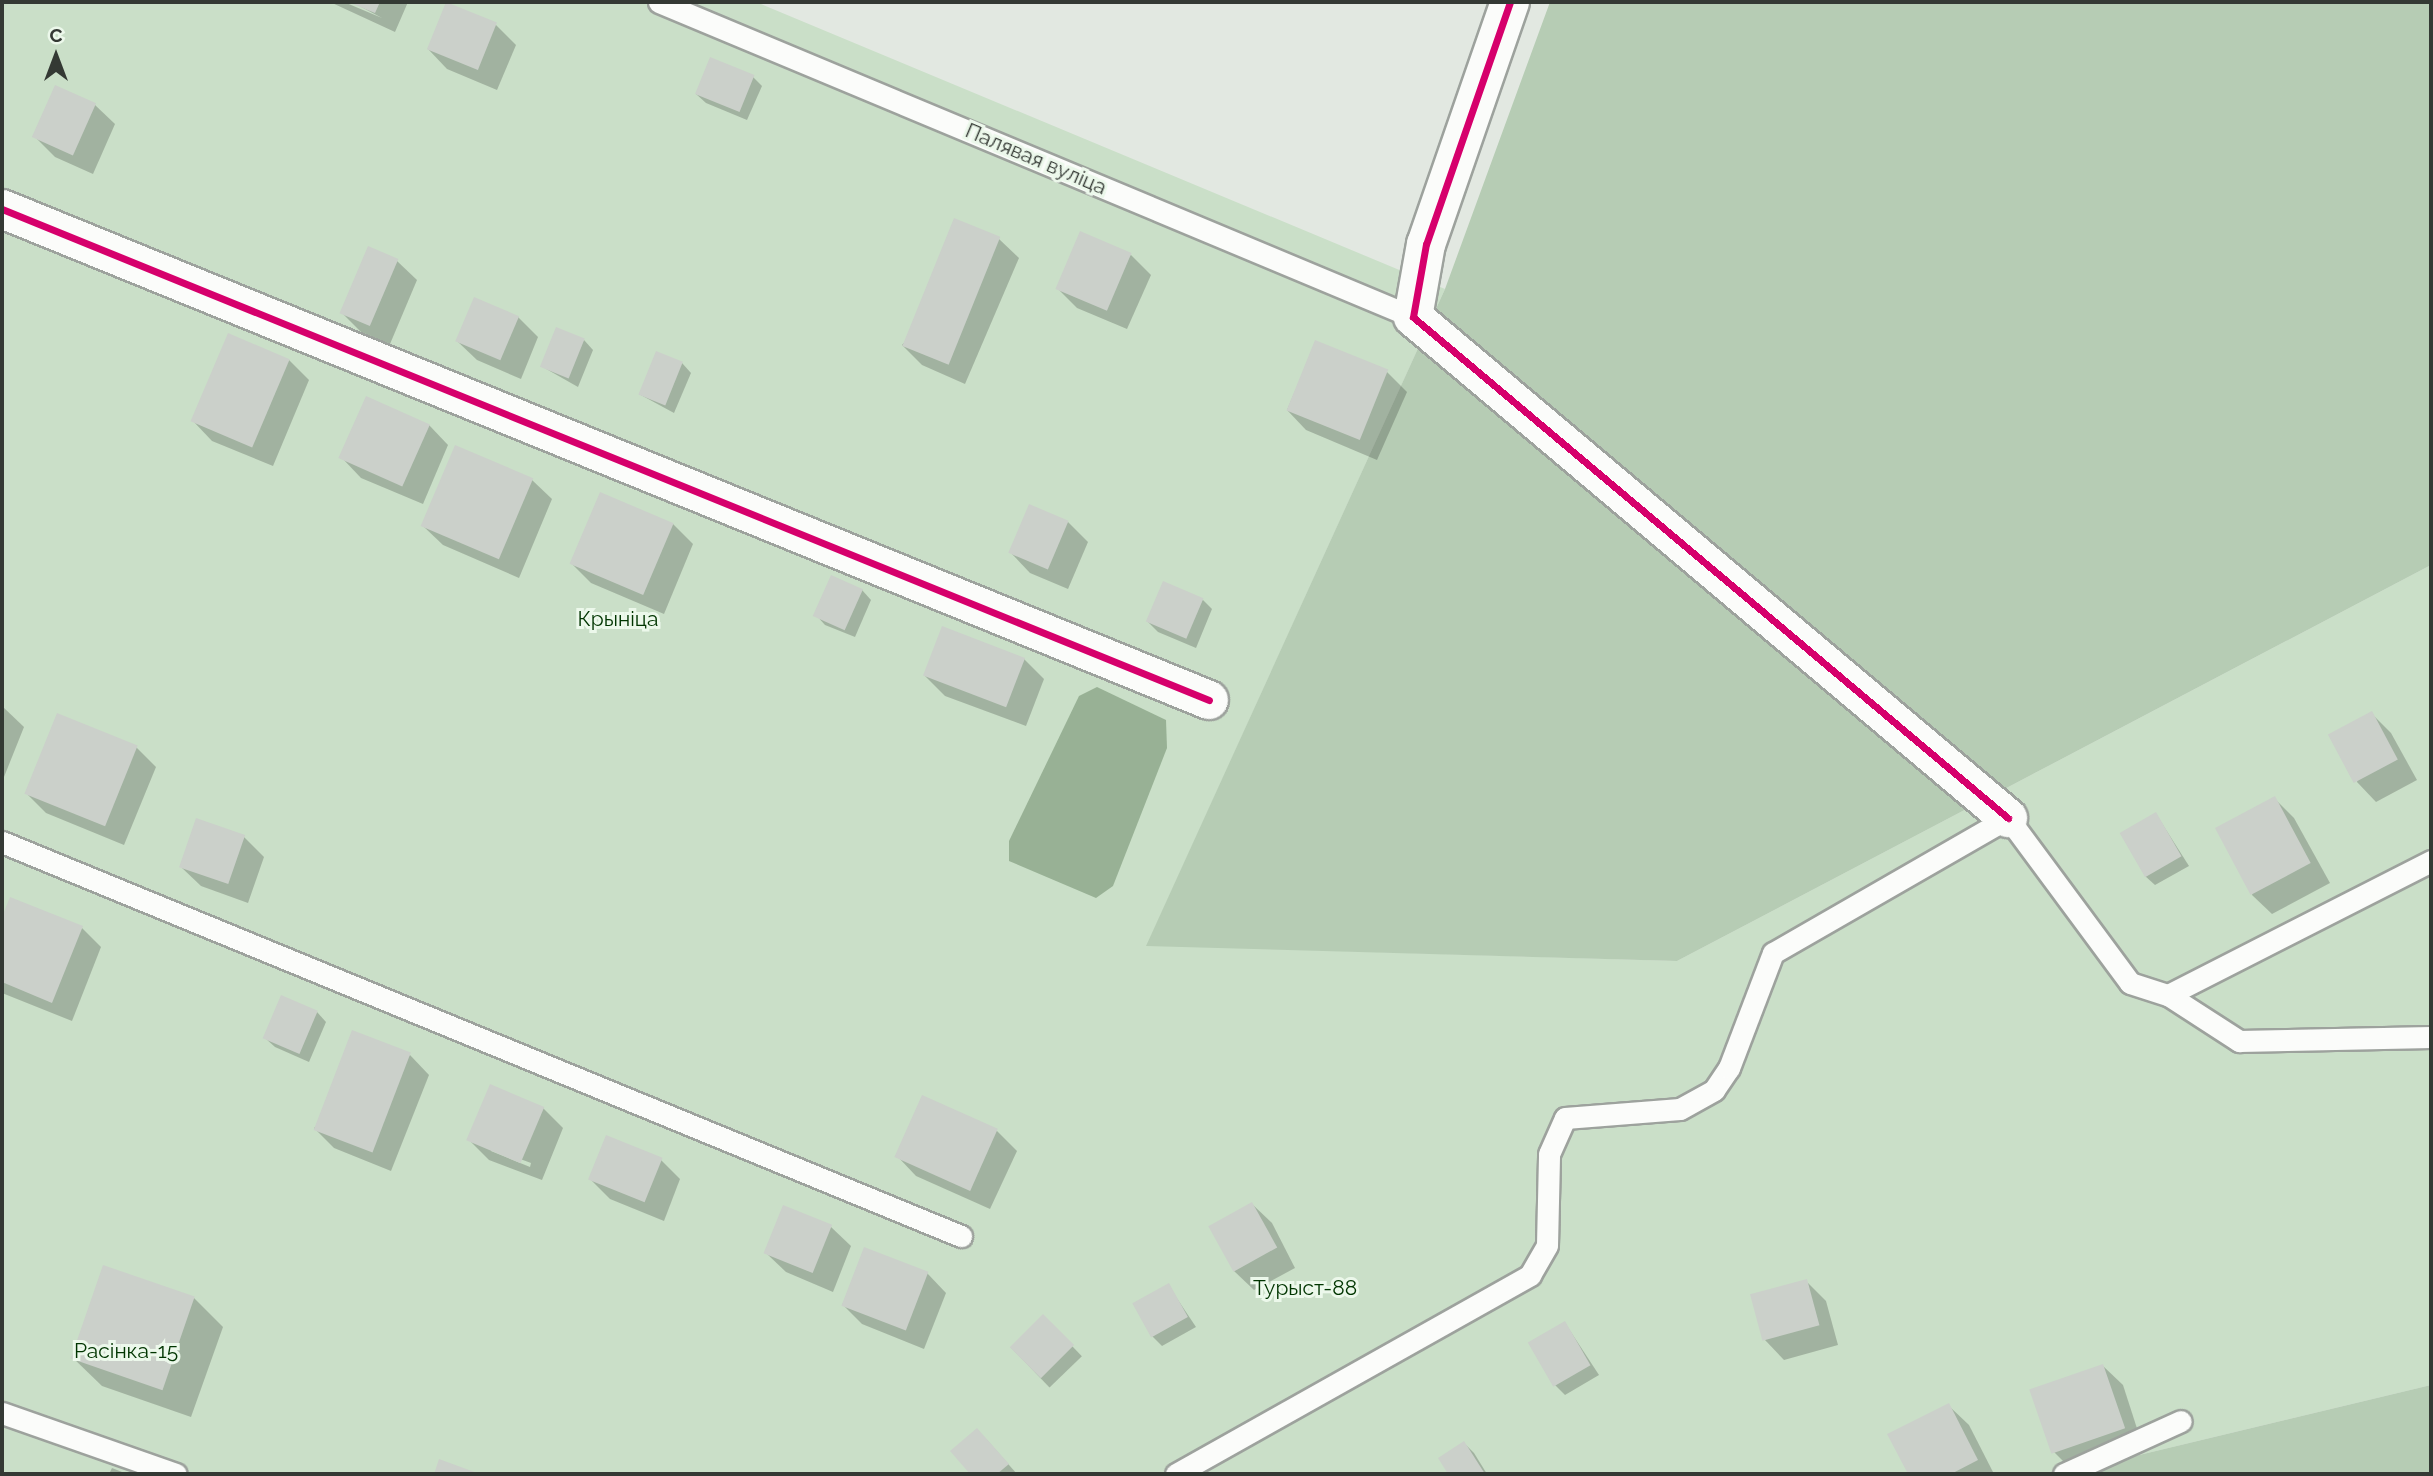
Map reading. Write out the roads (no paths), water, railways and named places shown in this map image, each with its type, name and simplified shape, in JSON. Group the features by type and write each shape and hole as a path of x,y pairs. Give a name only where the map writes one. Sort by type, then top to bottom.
{"street":[{"path":"1510,2 1426,244 1413,317 2008,818"},
{"path":"2,209 1209,700"}],"lane":[{"name":"Палявая вуліца","path":"659,2 1413,317"},
{"path":"1176,1474 1530,1275 1547,1245 1549,1154 1565,1118 1680,1110 1714,1090 1729,1068 1773,953 2008,818 2130,983 2168,995 2239,1041 2431,1037"},
{"path":"2,842 961,1236"},
{"path":"2168,995 2431,861"},
{"path":"2,1413 176,1474"},
{"path":"2064,1474 2181,1421"}],"park label":[{"name":"Крыніца","path":"618,619"},
{"name":"Турыст-88","path":"1305,1288"},
{"name":"Расінка-15","path":"126,1351"}]}
